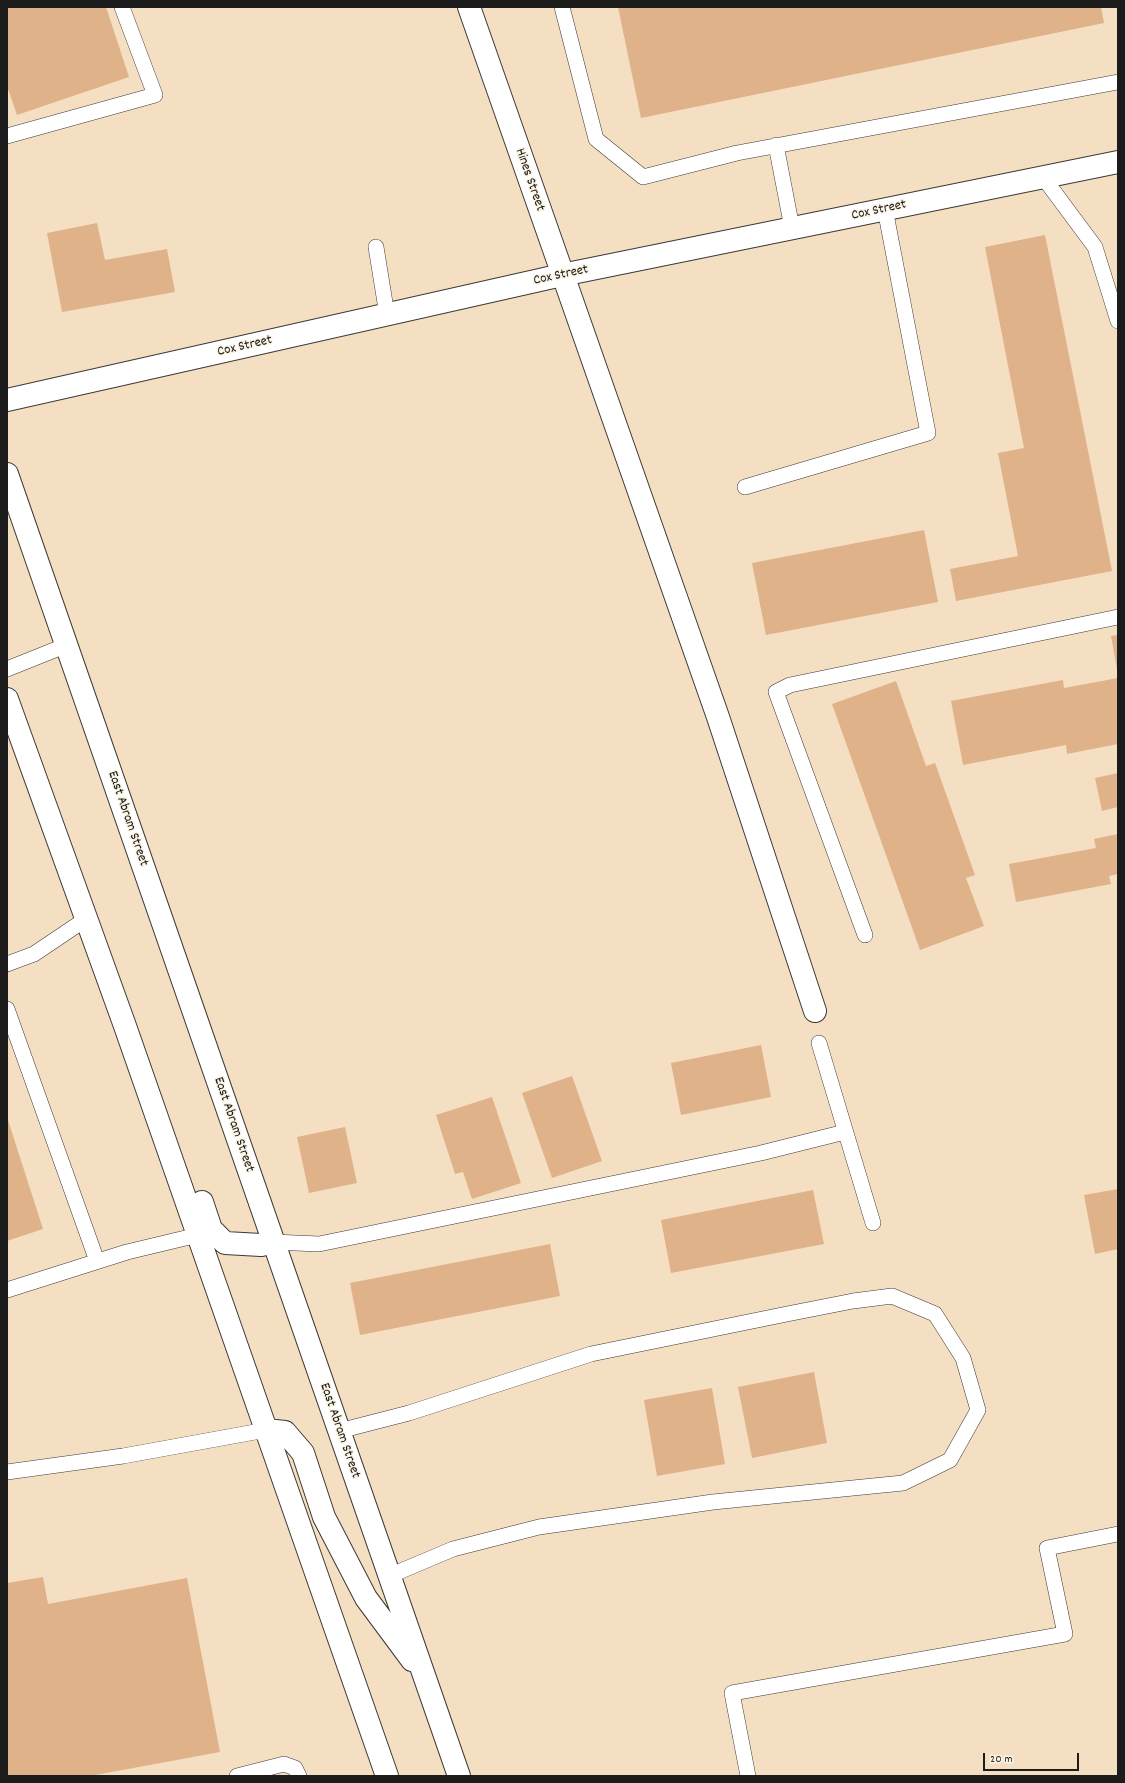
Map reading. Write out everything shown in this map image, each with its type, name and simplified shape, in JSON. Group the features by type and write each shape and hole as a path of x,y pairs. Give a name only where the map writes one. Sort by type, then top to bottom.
{"main road":[{"name":"Hines Street","path":"469,7 718,717 815,1011"},
{"name":"Cox Street","path":"7,400 562,275 1118,162"},
{"name":"East Abram Street","path":"7,474 459,1776"},
{"path":"7,700 198,1235 387,1776"},
{"path":"124,1026 160,1095 201,1197 211,1229 225,1243 261,1245 273,1242"},
{"path":"266,1430 285,1432 303,1453 324,1517 366,1598 424,1675"}],"lane":[{"path":"7,136 155,95 122,7"},
{"path":"562,7 596,139 643,177 737,153 776,145 1118,82"},
{"path":"776,145 792,228"},
{"path":"1043,177 1096,248 1118,321"},
{"path":"746,488 928,433 885,209"},
{"path":"376,247 387,315"},
{"path":"865,935 776,692 790,685 1118,616"},
{"path":"7,669 67,645"},
{"path":"7,964 34,954 86,919"},
{"path":"7,1009 97,1261"},
{"path":"820,1043 873,1223"},
{"path":"273,1242 319,1244 761,1154 845,1132"},
{"path":"7,1290 97,1261 198,1235"},
{"path":"339,1431 409,1413 591,1354 853,1301 892,1296 936,1314 963,1358 978,1410 950,1460 903,1484 713,1502 539,1527 453,1549 389,1576"},
{"path":"7,1472 123,1456 266,1430"},
{"path":"748,1776 732,1693 1065,1634 1047,1548 1118,1534"},
{"path":"237,1776 284,1764 295,1768 298,1776"}],"building":[{"path":"7,7 106,7 129,77 17,115 7,86"},
{"path":"618,7 1101,7 1104,23 641,118"},
{"path":"97,223 105,260 167,249 175,292 62,312 47,233"},
{"path":"1045,235 1112,571 956,601 950,569 1018,556 998,453 1024,448 985,247"},
{"path":"924,530 938,602 766,635 752,563"},
{"path":"1118,635 1118,669 1117,669 1111,636"},
{"path":"1118,678 1118,744 1067,754 1066,745 963,765 951,701 1063,680 1064,688"},
{"path":"896,681 926,766 935,763 975,875 966,878 984,926 920,950 832,704"},
{"path":"1118,773 1118,807 1102,811 1095,778"},
{"path":"1118,834 1118,874 1109,876 1111,884 1016,902 1009,864 1096,848 1094,839"},
{"path":"761,1045 771,1097 681,1115 671,1063"},
{"path":"572,1076 602,1161 552,1178 522,1093"},
{"path":"492,1097 521,1183 472,1199 463,1172 455,1174 436,1115"},
{"path":"7,1117 43,1229 7,1241"},
{"path":"345,1127 357,1183 309,1193 297,1137"},
{"path":"1118,1189 1118,1249 1095,1254 1084,1195"},
{"path":"813,1190 824,1244 671,1273 661,1220"},
{"path":"550,1244 560,1296 360,1335 350,1283"},
{"path":"814,1372 827,1443 752,1458 738,1387"},
{"path":"712,1388 725,1464 657,1476 644,1400"},
{"path":"43,1577 48,1604 187,1578 220,1752 90,1776 7,1776 7,1583"}]}
